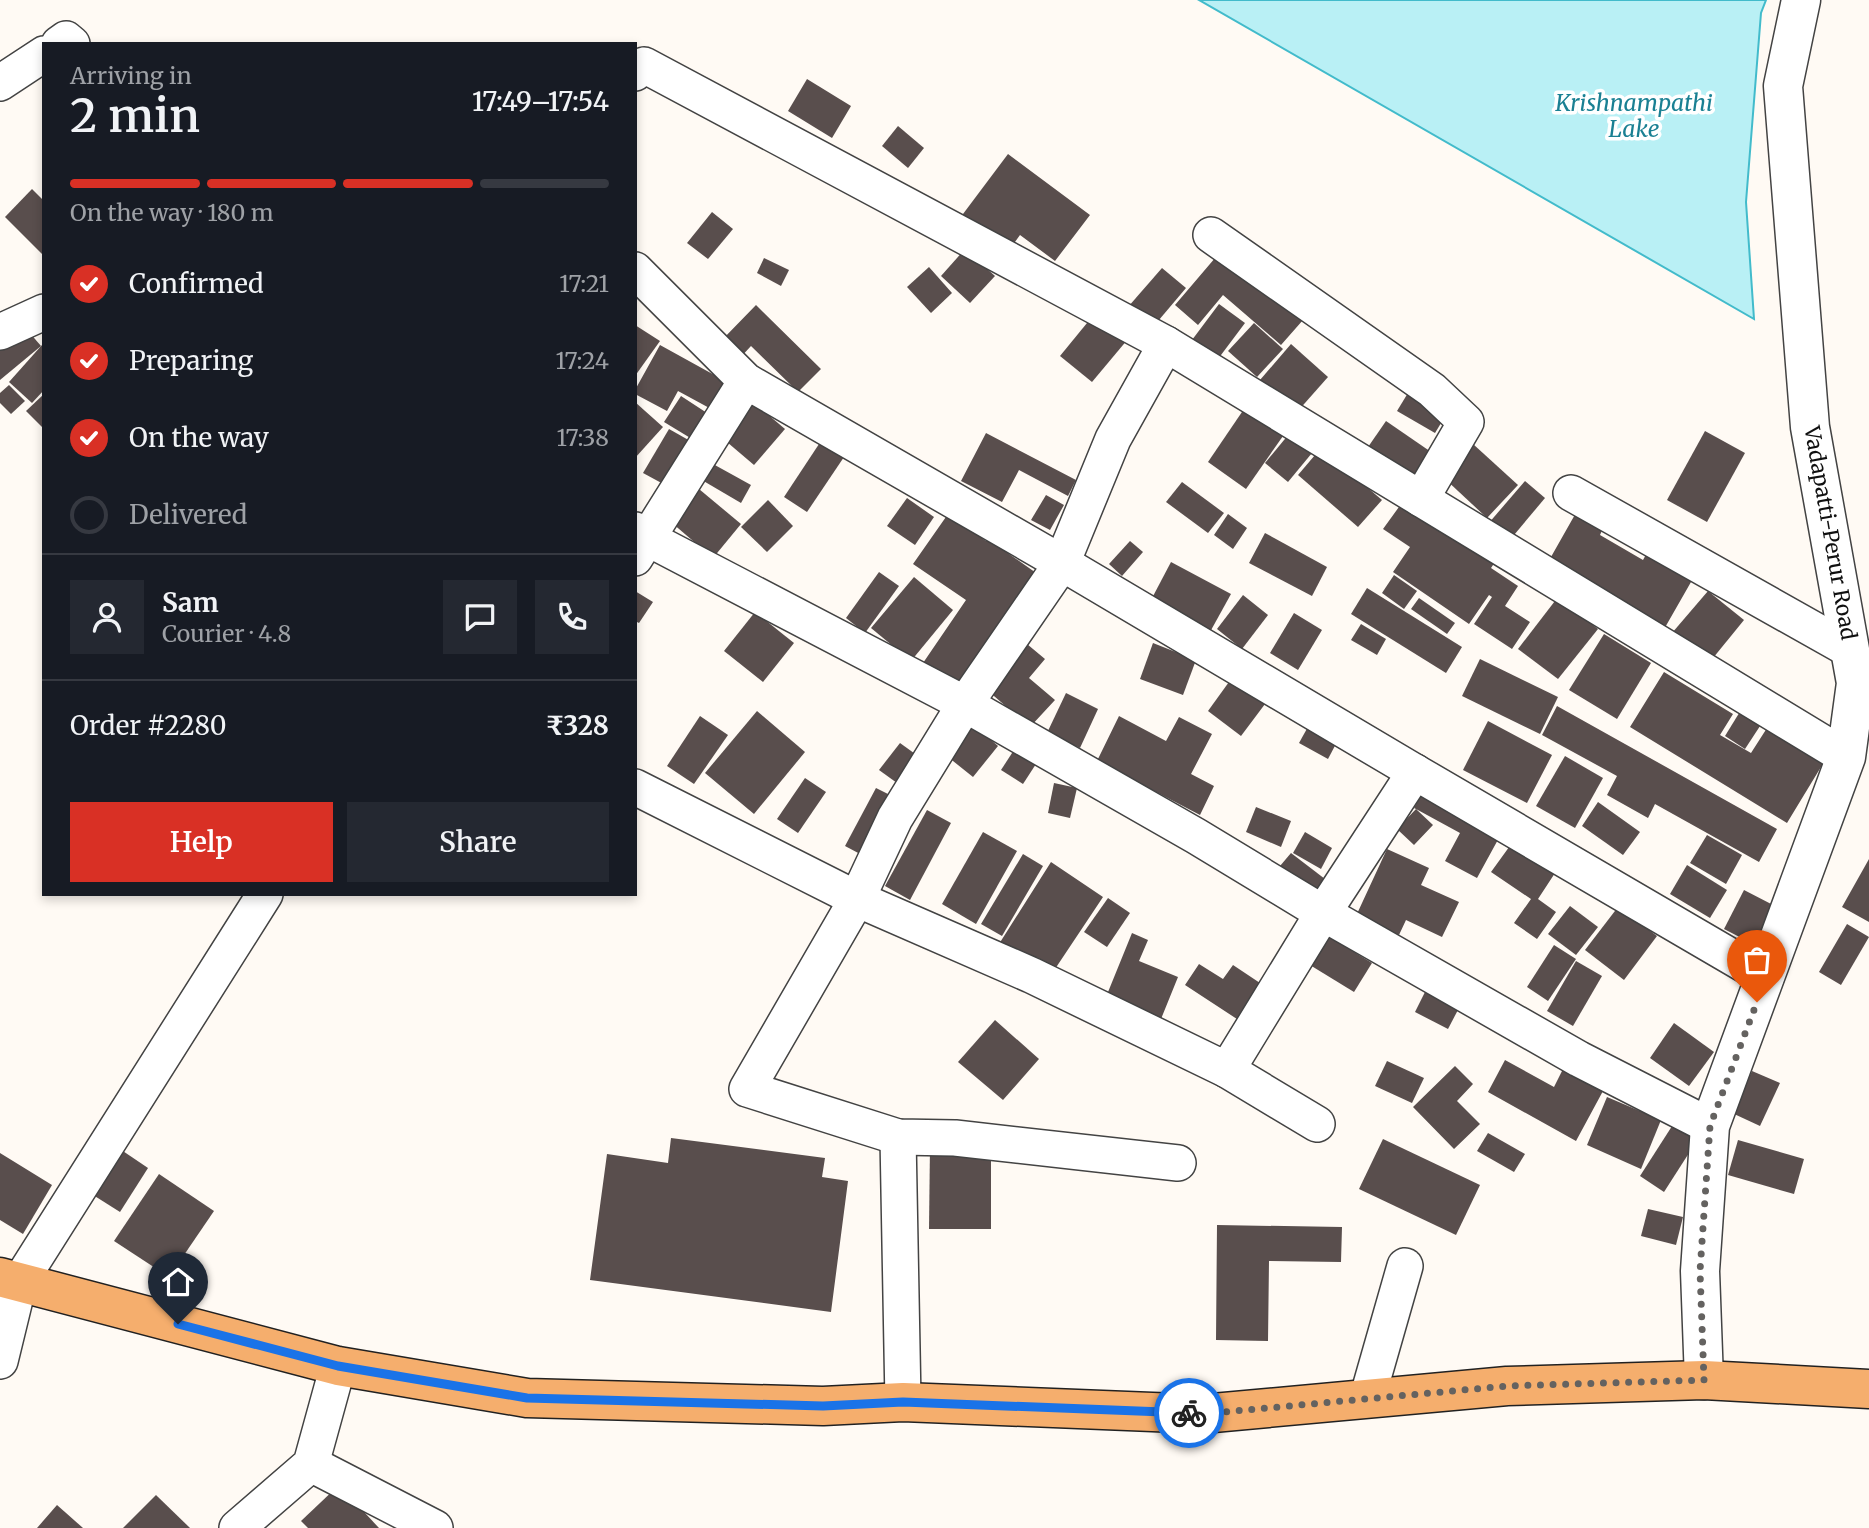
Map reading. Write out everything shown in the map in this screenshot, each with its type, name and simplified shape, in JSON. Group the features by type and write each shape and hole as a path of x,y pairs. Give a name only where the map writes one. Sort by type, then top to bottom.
{"main road":[{"path":"10,1280 338,1366 527,1398 823,1406 903,1402 1202,1414 1507,1386 1704,1380 1869,1389"}],"street":[{"name":"Vadapatti-Perur Road","path":"1704,1380 1700,1271 1710,1126 1846,757 1856,683 1810,427 1788,154 1783,86 1801,0"},
{"path":"0,83 42,55"},
{"path":"637,71 644,65 1166,344 1846,757"},
{"path":"1211,235 1433,390 1466,422 1421,499"},
{"path":"637,272 746,382 1062,563 1766,977"},
{"path":"0,332 42,313"},
{"path":"1166,344 1113,439 1062,563 965,704 895,818 857,899 747,1089 898,1137 955,1138 1178,1163"},
{"path":"746,382 639,542 965,704 1579,1059 1710,1126"},
{"path":"1571,493 1850,650"},
{"path":"1227,1070 1323,913 1415,772"},
{"path":"637,788 857,899 1031,975 1227,1070 1317,1124"},
{"path":"0,1361 10,1280 264,896"},
{"path":"898,1137 903,1402"},
{"path":"1367,1399 1405,1266"},
{"path":"237,1528 311,1464 338,1366"},
{"path":"311,1464 435,1528"}],"water":[{"name":"Krishnampathi Lake","path":"1199,0 1766,0 1761,13 1746,202 1754,319"}],"building":[{"path":"807,79 851,106 832,138 788,111"},
{"path":"898,126 924,148 908,168 882,146"},
{"path":"1008,154 1090,215 1055,261 1020,235 1007,253 960,218"},
{"path":"32,189 42,199 42,254 5,217"},
{"path":"712,212 733,229 708,259 687,243"},
{"path":"965,249 995,276 970,303 941,276"},
{"path":"1221,251 1303,320 1281,345 1223,295 1198,325 1175,305"},
{"path":"764,258 789,270 781,286 757,273"},
{"path":"929,267 952,293 931,313 907,287"},
{"path":"1162,268 1186,288 1153,327 1128,307"},
{"path":"1219,304 1245,323 1218,359 1192,340"},
{"path":"756,305 821,369 798,392 751,346 739,359 721,341"},
{"path":"1096,312 1128,339 1092,382 1060,356"},
{"path":"1254,323 1283,349 1257,377 1228,351"},
{"path":"23,325 41,346 0,380 0,344"},
{"path":"637,326 660,341 637,373"},
{"path":"1291,344 1328,377 1297,412 1260,380"},
{"path":"42,345 42,392 32,403 9,382"},
{"path":"660,345 727,382 713,410 678,391 667,411 637,395 637,386"},
{"path":"9,385 25,401 11,414 0,403 0,393"},
{"path":"1411,388 1449,410 1435,433 1397,411"},
{"path":"745,395 785,429 754,465 714,431"},
{"path":"42,396 42,427 26,411"},
{"path":"681,396 707,413 692,439 664,422"},
{"path":"637,404 663,427 637,456"},
{"path":"1244,409 1283,436 1246,489 1208,462"},
{"path":"1386,421 1434,454 1414,483 1366,450"},
{"path":"669,429 692,442 667,486 643,473"},
{"path":"1705,431 1745,453 1707,522 1667,500"},
{"path":"986,433 1076,480 1068,496 1019,470 1002,502 961,481"},
{"path":"1289,434 1312,453 1288,482 1265,463"},
{"path":"821,441 844,457 807,512 784,497"},
{"path":"1473,444 1518,485 1487,518 1443,477"},
{"path":"1321,448 1382,500 1358,527 1298,475"},
{"path":"704,459 751,485 741,503 695,476"},
{"path":"1525,481 1545,498 1509,541 1488,524"},
{"path":"1182,482 1224,513 1208,533 1166,502"},
{"path":"693,484 741,524 713,558 665,517"},
{"path":"1046,495 1064,505 1050,530 1031,520"},
{"path":"907,498 934,517 915,545 887,526"},
{"path":"768,500 793,526 767,552 741,527"},
{"path":"1404,500 1495,562 1491,568 1518,586 1505,606 1530,622 1512,649 1474,624 1492,597 1489,595 1469,624 1393,572 1410,547 1383,529"},
{"path":"1577,511 1604,526 1600,535 1643,560 1649,549 1695,575 1663,631 1547,564"},
{"path":"948,514 1039,575 960,689 923,663 966,600 913,564"},
{"path":"1228,514 1247,528 1233,549 1214,535"},
{"path":"1265,533 1327,567 1312,596 1249,563"},
{"path":"1130,541 1143,552 1122,576 1109,564"},
{"path":"1171,562 1231,594 1210,632 1151,600"},
{"path":"879,572 899,586 865,633 846,618"},
{"path":"1394,575 1417,591 1404,609 1382,593"},
{"path":"914,577 953,610 911,661 871,628"},
{"path":"1367,588 1462,647 1446,673 1351,614"},
{"path":"1708,591 1744,620 1709,663 1672,633"},
{"path":"637,592 653,602 639,623 637,622"},
{"path":"1243,595 1268,615 1242,649 1217,629"},
{"path":"1558,597 1598,629 1558,679 1518,649"},
{"path":"1419,598 1455,623 1447,634 1411,609"},
{"path":"755,612 794,643 763,682 724,651"},
{"path":"1294,613 1322,630 1298,670 1270,653"},
{"path":"1361,624 1386,639 1377,655 1351,640"},
{"path":"1604,634 1651,663 1617,719 1569,690"},
{"path":"1153,643 1196,660 1183,695 1140,679"},
{"path":"1027,644 1045,659 1029,678 1055,700 1030,727 987,690"},
{"path":"1480,659 1558,697 1540,734 1462,696"},
{"path":"1664,672 1733,714 1720,735 1751,753 1767,728 1824,762 1787,823 1630,727"},
{"path":"1234,675 1268,700 1241,736 1208,711"},
{"path":"1066,693 1098,709 1080,748 1047,733"},
{"path":"1557,706 1777,829 1759,862 1655,804 1648,818 1607,795 1617,776 1542,735"},
{"path":"1741,710 1762,723 1745,749 1725,736"},
{"path":"757,711 805,752 754,814 705,773"},
{"path":"700,716 728,735 694,784 667,766"},
{"path":"1119,716 1166,741 1179,717 1212,734 1191,774 1214,786 1200,815 1097,761"},
{"path":"1488,721 1552,755 1527,803 1463,770"},
{"path":"974,725 998,746 973,777 948,757"},
{"path":"1309,725 1338,740 1328,759 1299,743"},
{"path":"900,743 918,756 897,783 879,770"},
{"path":"1014,750 1036,764 1023,784 1001,770"},
{"path":"1565,756 1603,778 1575,828 1536,806"},
{"path":"805,778 826,792 798,833 777,819"},
{"path":"1054,783 1077,788 1070,818 1048,813"},
{"path":"876,788 894,797 862,855 845,846"},
{"path":"1422,794 1500,836 1477,878 1445,861 1460,833 1414,808"},
{"path":"1598,802 1640,832 1623,855 1582,826"},
{"path":"1256,807 1291,821 1281,847 1246,832"},
{"path":"1416,809 1433,825 1414,845 1397,829"},
{"path":"927,810 951,823 910,900 885,886"},
{"path":"983,832 1017,851 976,924 942,904"},
{"path":"1305,832 1332,848 1321,869 1293,853"},
{"path":"1707,835 1742,855 1726,884 1690,863"},
{"path":"1512,843 1555,873 1538,899 1556,912 1537,939 1514,923 1531,899 1491,872"},
{"path":"1387,849 1429,868 1421,885 1459,902 1442,937 1406,920 1399,935 1356,916"},
{"path":"1291,853 1325,879 1313,893 1280,866"},
{"path":"1023,854 1043,866 1002,936 981,924"},
{"path":"1869,859 1869,922 1842,907"},
{"path":"1051,862 1103,897 1055,969 1037,957 1031,965 999,944"},
{"path":"1687,865 1727,890 1710,918 1670,894"},
{"path":"1744,890 1775,906 1755,945 1724,929"},
{"path":"1108,898 1130,913 1107,947 1084,932"},
{"path":"1570,906 1598,927 1576,955 1548,934"},
{"path":"1618,907 1657,936 1624,980 1585,950"},
{"path":"1847,924 1869,937 1841,985 1819,972"},
{"path":"1132,933 1148,940 1139,961 1178,977 1161,1019 1106,997"},
{"path":"1323,933 1372,963 1354,992 1305,962"},
{"path":"1554,945 1576,959 1548,1001 1527,987"},
{"path":"1576,961 1602,976 1573,1026 1547,1011"},
{"path":"1199,964 1223,979 1233,965 1263,985 1240,1021 1185,985"},
{"path":"1427,988 1460,1006 1448,1029 1415,1012"},
{"path":"995,1020 1039,1059 1003,1100 958,1062"},
{"path":"1674,1023 1714,1052 1689,1086 1650,1058"},
{"path":"1505,1060 1554,1087 1563,1069 1603,1091 1576,1141 1488,1092"},
{"path":"1387,1061 1424,1078 1412,1103 1375,1086"},
{"path":"1455,1066 1473,1084 1457,1101 1480,1124 1454,1149 1413,1107"},
{"path":"1752,1071 1780,1083 1760,1126 1732,1113"},
{"path":"1607,1097 1661,1120 1641,1169 1587,1145"},
{"path":"1674,1123 1698,1139 1664,1192 1640,1176"},
{"path":"1488,1133 1525,1154 1514,1172 1477,1151"},
{"path":"671,1138 825,1158 822,1177 848,1181 831,1312 590,1280 607,1154 668,1163"},
{"path":"1383,1139 1480,1185 1456,1235 1359,1189"},
{"path":"1738,1140 1804,1159 1794,1194 1728,1175"},
{"path":"111,1143 148,1168 120,1212 82,1188"},
{"path":"930,1145 991,1146 991,1229 929,1229"},
{"path":"0,1153 52,1185 23,1234 0,1220"},
{"path":"159,1174 214,1211 169,1277 114,1241"},
{"path":"1648,1209 1683,1217 1676,1245 1641,1236"},
{"path":"1217,1225 1342,1227 1341,1262 1269,1261 1268,1341 1216,1340"},
{"path":"339,1485 379,1528 308,1528 301,1521"},
{"path":"156,1495 190,1528 123,1528"},
{"path":"57,1505 83,1528 37,1528"}],"way so far":[{"path":"1189,1413 1507,1386 1704,1380 1700,1271 1710,1126 1757,1002"}],"route":[{"path":"178,1324 338,1366 527,1398 823,1406 903,1402 1189,1413"}]}
